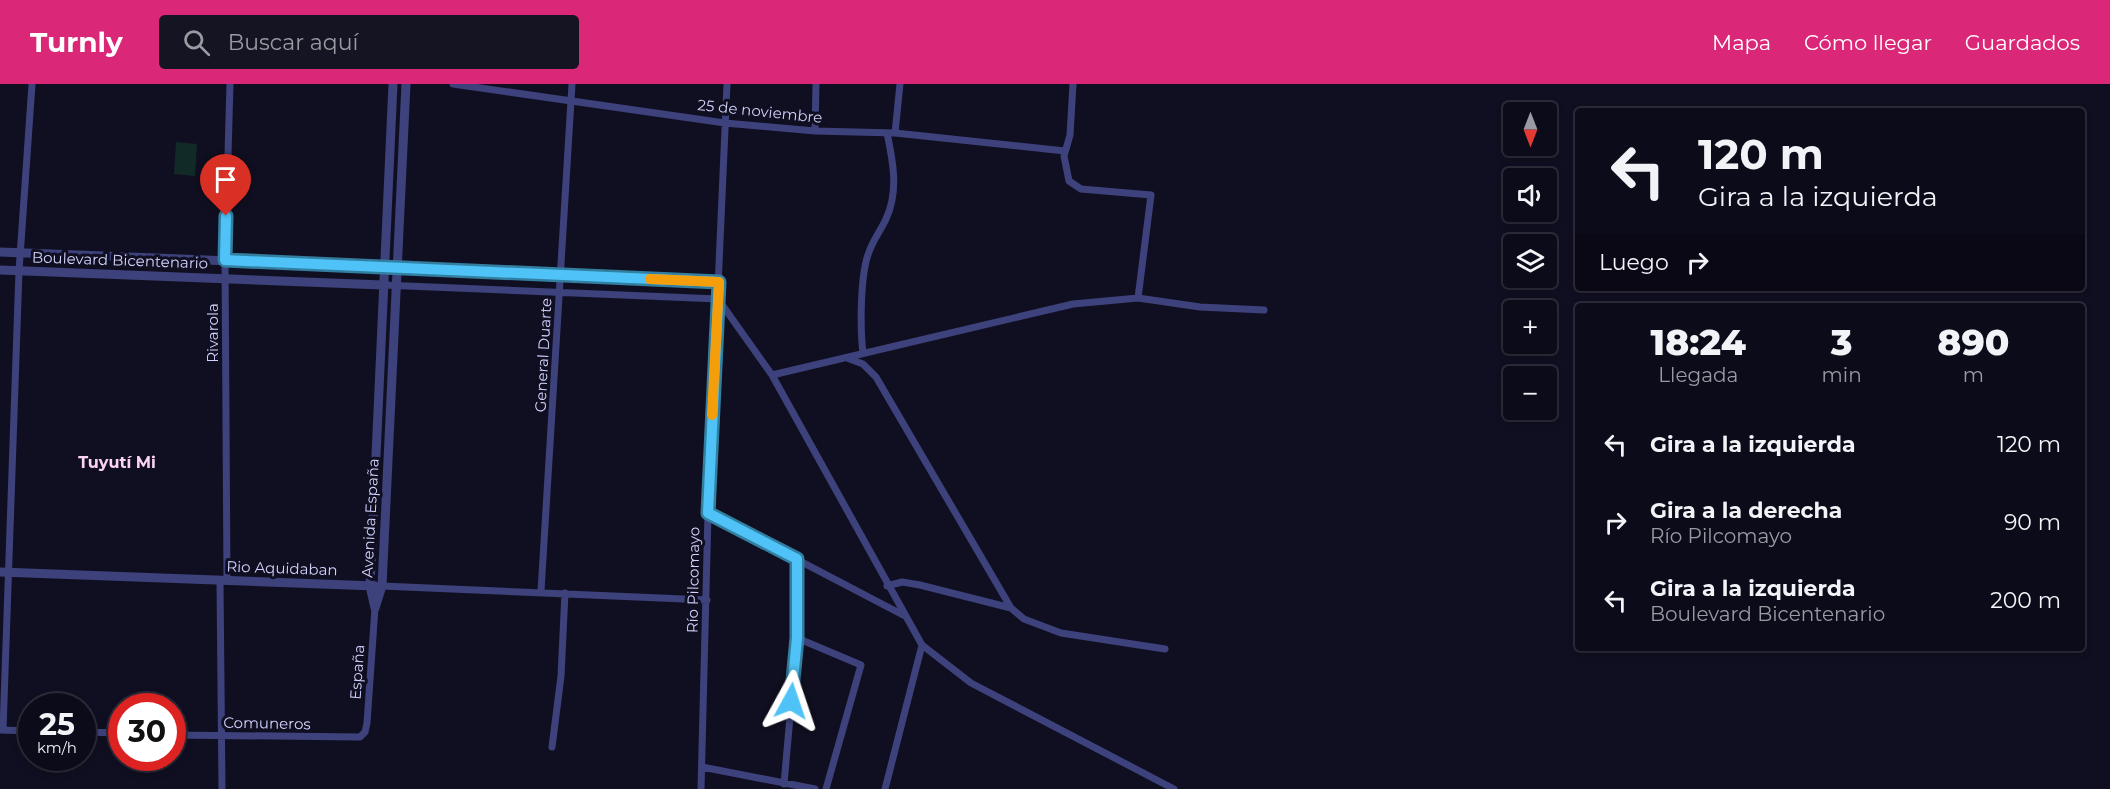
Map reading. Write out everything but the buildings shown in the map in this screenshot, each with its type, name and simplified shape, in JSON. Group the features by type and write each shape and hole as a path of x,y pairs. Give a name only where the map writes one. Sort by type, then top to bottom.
{"street":[{"path":"18,731 2,730 4,572 19,271 32,84"},
{"name":"Rivarola","path":"222,789 225,260 230,84"},
{"name":"Avenida España","path":"375,608 370,586 393,84"},
{"name":"Avenida España","path":"375,608 382,586 406,84"},
{"name":"25 de noviembre","path":"453,84 725,123 816,131 891,133 1065,151"},
{"name":"General Duarte","path":"541,591 572,84"},
{"name":"Río Pilcomayo","path":"701,789 708,513 727,84"},
{"path":"816,84 816,131"},
{"path":"863,353 862,299 868,252 887,217 892,201 895,170 891,133 900,84"},
{"path":"1073,84 1070,135 1065,151 1066,171 1075,188 1151,195 1138,298"},
{"name":"Boulevard Bicentenario","path":"0,252 719,282"},
{"name":"Boulevard Bicentenario","path":"0,270 383,285"},
{"path":"383,285 718,299 772,375 887,586 922,645 971,682 1174,789"},
{"path":"772,375 1074,304 1138,298 1200,308 1264,310"},
{"path":"847,358 863,364 876,377 1011,608 1024,619 1061,633 1165,649"},
{"path":"708,513 905,616"},
{"path":"784,784 797,638 797,559"},
{"name":"Rio Aquidaban","path":"4,572 541,591 707,600"},
{"path":"887,586 902,582 920,585 1011,608"},
{"path":"552,747 561,676 565,593"},
{"name":"España","path":"360,737 365,732 367,723 375,608"},
{"path":"797,638 861,665 826,789"},
{"path":"885,789 922,645"},
{"name":"Comuneros","path":"186,735 360,737"},
{"path":"702,766 815,789"}],"green space":[{"path":"176,142 197,144 195,176 174,174"}],"slow traffic":[{"path":"650,279 719,282 712,415"}],"district":[{"name":"Tuyutí Mi","path":"117,462"}],"route":[{"path":"226,216 225,260 719,282 708,513 797,559 797,638 791,701"}]}
